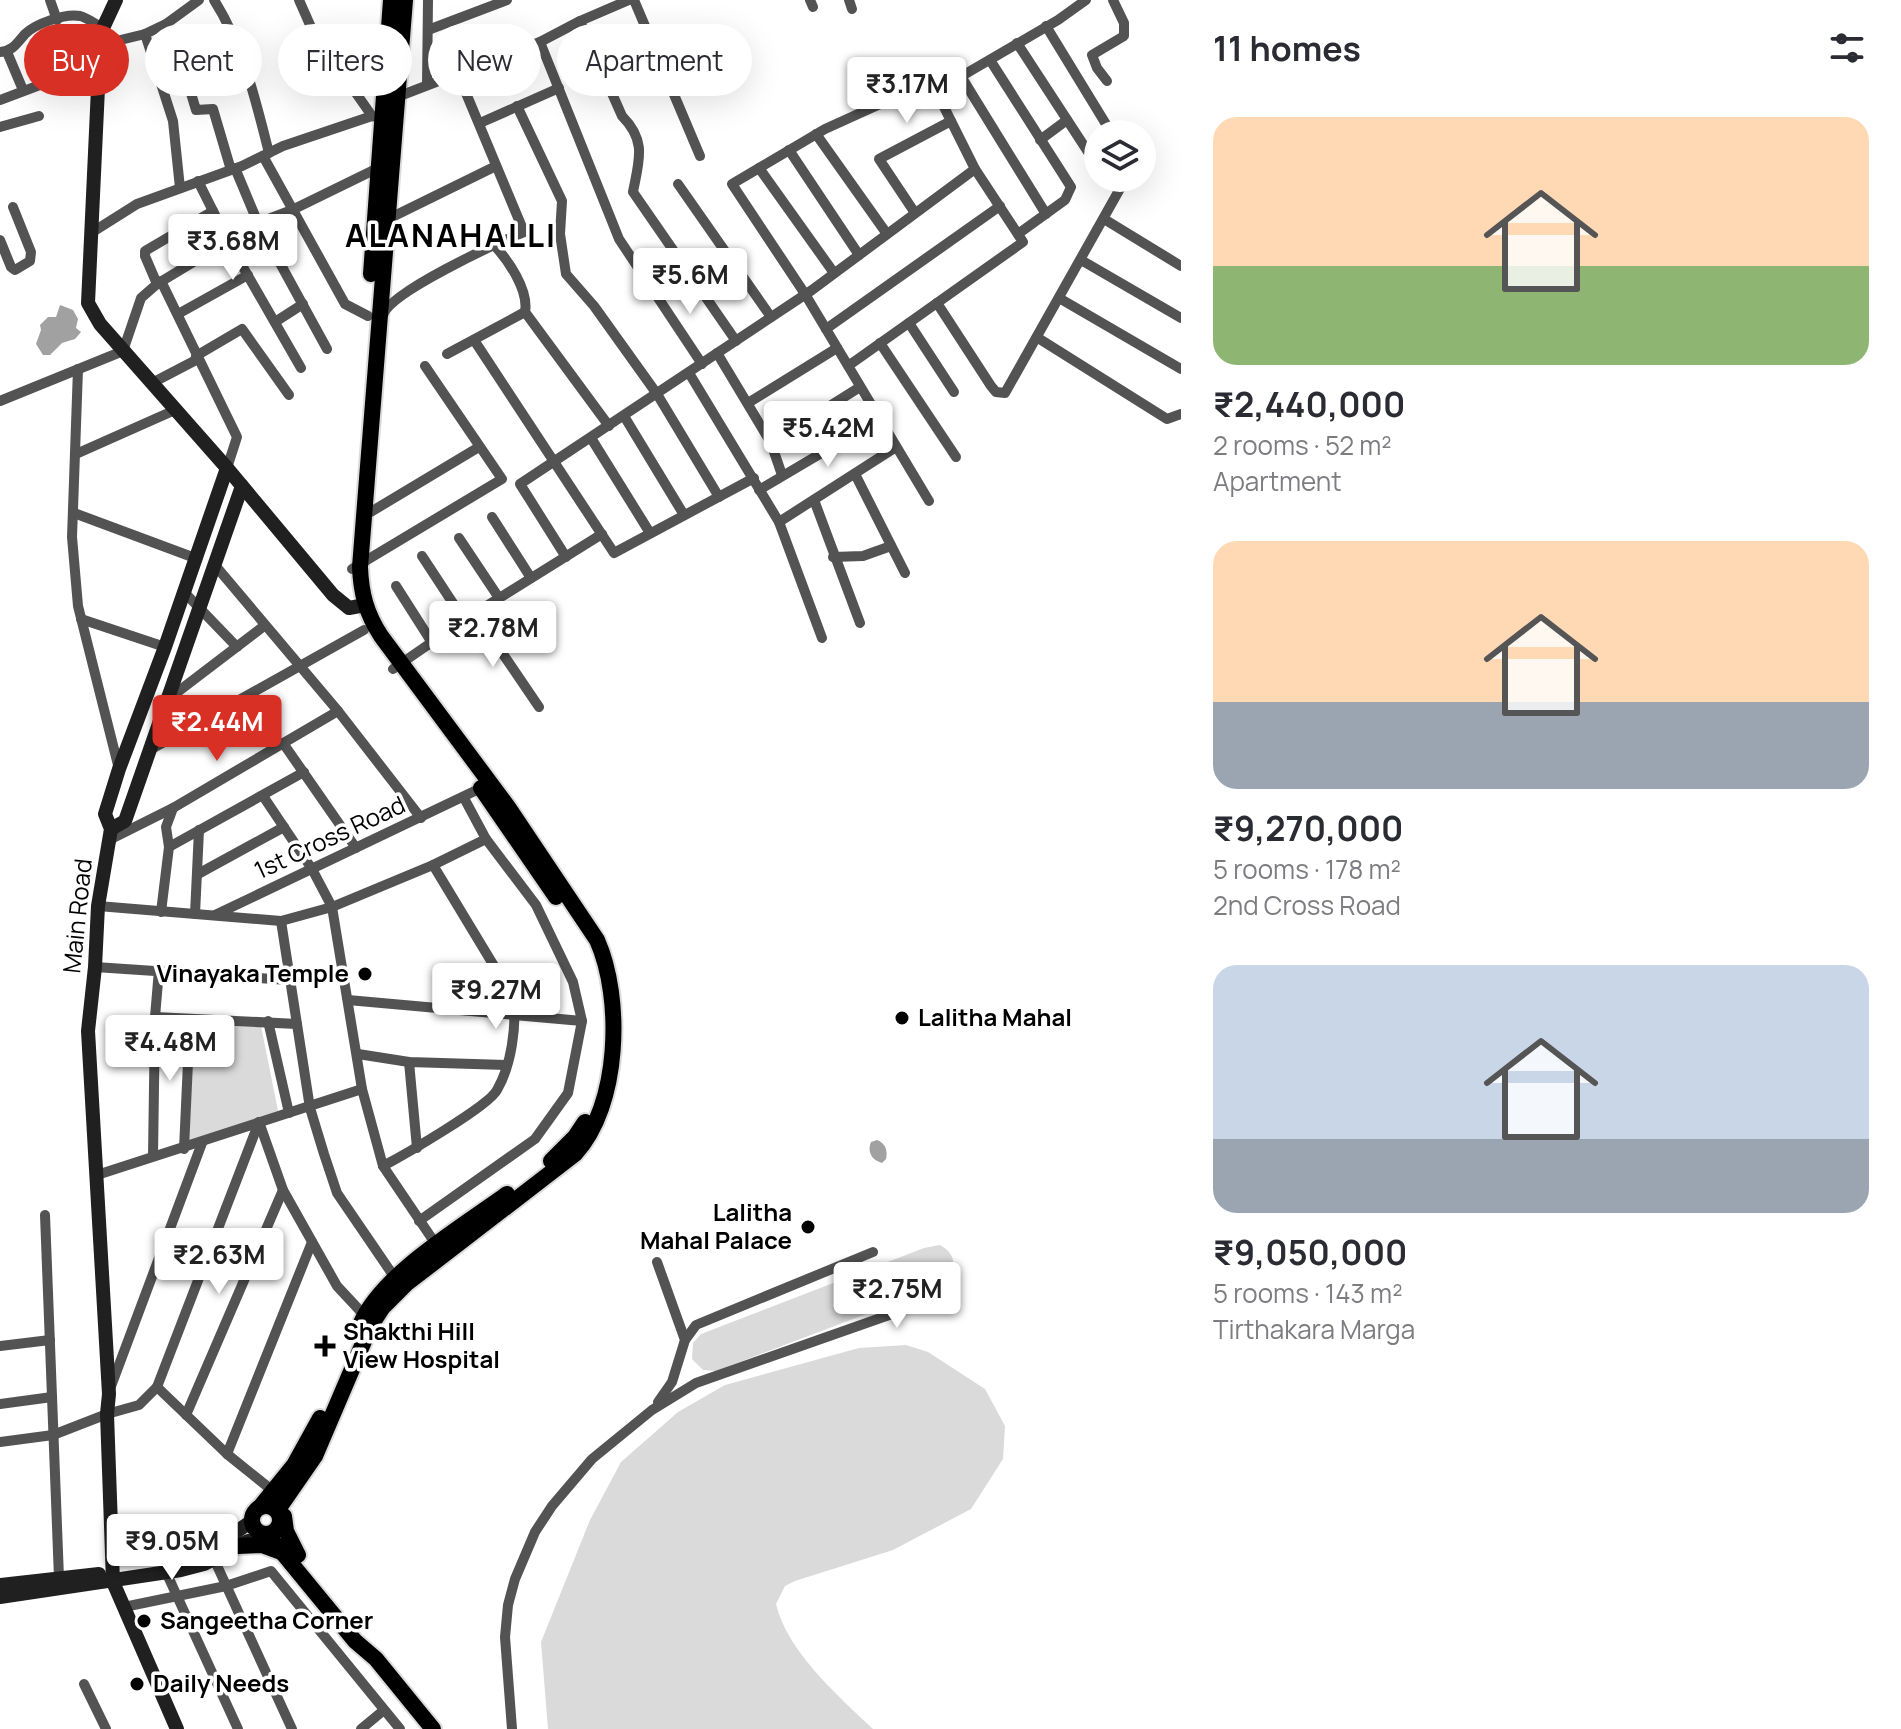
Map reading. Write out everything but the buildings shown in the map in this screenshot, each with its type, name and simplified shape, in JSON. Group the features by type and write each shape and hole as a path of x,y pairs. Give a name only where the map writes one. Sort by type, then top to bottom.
{"main road":[{"path":"356,568 364,516 378,168 377,117 391,0"},
{"path":"266,1523 273,1491 310,1440 373,1321 399,1291 571,1159 596,1125 609,1070 614,1008 606,961 580,913 508,807 398,666 364,630 356,568 373,316 388,219 405,0"},
{"path":"266,1523 315,1456 355,1350 364,1315 382,1290 560,1154 586,1120 599,1080 603,1009 596,964 578,927 360,607"},
{"path":"290,1554 284,1522 291,1491"},
{"path":"266,1523 355,1641 376,1659 433,1729"},
{"path":"238,1546 262,1545 290,1554"}],"street":[{"path":"50,0 57,20"},
{"path":"105,24 116,0"},
{"path":"166,24 199,0"},
{"path":"214,0 224,16 257,105 266,154 292,210 345,304 373,316 382,317 386,306 422,282 524,232 468,96"},
{"path":"91,233 137,204 266,154 377,117 351,86 329,68 299,0"},
{"path":"428,0 428,24"},
{"path":"444,24 507,0"},
{"path":"541,41 605,5 631,0 700,156"},
{"path":"936,91 1086,0"},
{"path":"1107,81 1092,55 1124,36 1124,23 1113,0"},
{"path":"0,100 23,90 4,52 28,31 77,16 94,24"},
{"path":"580,21 605,82 622,116 634,128 641,147 633,192 736,341"},
{"path":"1046,26 1103,120"},
{"path":"397,97 427,85 428,30"},
{"path":"129,38 145,34"},
{"path":"1017,43 1084,146"},
{"path":"541,44 557,83"},
{"path":"990,60 1071,187 1071,193 1065,200 1018,234"},
{"path":"962,78 1046,214"},
{"path":"848,366 1023,242 975,169 931,81 816,134 732,184 805,294 879,419 929,501"},
{"path":"480,123 557,89"},
{"path":"98,96 88,303 100,324 227,468 333,595 349,608 360,607"},
{"path":"165,96 173,121 180,188"},
{"path":"192,96 196,110 213,109 233,169 258,223 327,349"},
{"path":"562,96 619,239 702,364"},
{"path":"517,106 562,201 560,234 566,274 594,306 657,394 719,497"},
{"path":"0,127 39,116"},
{"path":"1040,140 1067,120"},
{"path":"915,213 879,159 951,121"},
{"path":"816,134 887,234"},
{"path":"789,150 859,255"},
{"path":"388,219 496,166"},
{"path":"0,401 123,351 141,298 159,282 258,223 378,168"},
{"path":"759,168 834,273"},
{"path":"520,484 805,294 975,169"},
{"path":"198,181 228,241 301,368"},
{"path":"678,184 771,317"},
{"path":"937,303 996,392 1005,393 1118,192"},
{"path":"826,329 1000,206"},
{"path":"0,240 15,270 30,261 31,252 13,207"},
{"path":"213,211 145,251 145,256 178,314 237,437 227,468"},
{"path":"1104,219 1181,266"},
{"path":"494,245 506,257 527,301 525,312 609,426"},
{"path":"1081,260 1181,318"},
{"path":"178,314 248,275"},
{"path":"1059,298 1181,369"},
{"path":"275,322 303,304"},
{"path":"447,354 525,312"},
{"path":"909,323 954,392"},
{"path":"152,383 242,329 289,395"},
{"path":"1038,338 1167,419 1181,414"},
{"path":"474,340 614,553 754,478"},
{"path":"880,343 956,457"},
{"path":"748,403 837,348"},
{"path":"717,353 771,443 782,475"},
{"path":"425,366 502,479 520,484 566,557"},
{"path":"78,369 72,537 81,619 119,769"},
{"path":"689,373 779,522 822,638"},
{"path":"771,443 860,387"},
{"path":"76,454 175,410"},
{"path":"624,416 684,515"},
{"path":"759,490 879,419"},
{"path":"591,438 650,533"},
{"path":"364,516 479,447"},
{"path":"779,522 896,447"},
{"name":"Main Road","path":"113,1577 107,1414 109,1394 88,1031 98,906 110,834 105,814 227,468"},
{"path":"855,474 905,573"},
{"path":"356,568 502,479"},
{"path":"110,834 125,821 242,486"},
{"path":"814,500 860,623"},
{"path":"74,513 195,558"},
{"path":"492,517 531,578"},
{"path":"398,666 431,641 602,534"},
{"path":"459,538 499,598"},
{"path":"833,557 863,556 891,546"},
{"path":"422,556 464,620"},
{"path":"214,564 338,711 421,818"},
{"path":"396,586 431,641"},
{"path":"184,592 237,647"},
{"path":"475,613 539,707"},
{"path":"81,619 165,647"},
{"path":"167,700 264,626"},
{"path":"150,750 364,630"},
{"path":"110,834 173,808 338,711"},
{"path":"283,743 356,848"},
{"path":"169,847 304,772"},
{"name":"1st Cross Road","path":"213,916 481,788"},
{"path":"263,796 312,869 332,907 362,1089 383,1166 437,1246"},
{"path":"419,1221 535,1139 568,1093 582,1021 573,982 536,905 486,839 464,798"},
{"path":"161,912 169,847 166,827 173,808"},
{"path":"198,874 284,827"},
{"path":"195,914 199,830"},
{"path":"98,906 281,921 332,907 486,839"},
{"path":"383,1166 417,1148 496,1092 515,1024 514,999 433,865"},
{"path":"281,921 310,1108 337,1193 395,1278"},
{"path":"95,967 289,980"},
{"path":"153,1156 155,1017 159,970"},
{"path":"348,1000 582,1021"},
{"path":"155,1017 297,1024"},
{"path":"184,1149 190,1019"},
{"path":"268,1021 289,1113"},
{"path":"358,1054 409,1062 506,1065"},
{"path":"409,1062 417,1148"},
{"path":"97,1175 362,1089"},
{"path":"259,1122 283,1190 337,1286 364,1315"},
{"path":"0,1442 53,1435 139,1405 157,1387 259,1122"},
{"path":"109,1394 202,1143"},
{"path":"186,1415 283,1190"},
{"path":"45,1215 59,1578"},
{"path":"227,1454 312,1242"},
{"path":"652,1410 672,1382 685,1340 696,1325 873,1252"},
{"path":"657,1262 685,1340"},
{"path":"512,1729 505,1637 508,1605 535,1532 592,1459 652,1410 707,1378 946,1295"},
{"path":"0,1346 50,1340"},
{"path":"157,1387 227,1454 273,1491"},
{"path":"0,1404 52,1397"},
{"path":"0,1597 113,1577 199,1556 266,1523"},
{"path":"0,1585 166,1572 204,1564 238,1546 266,1523"},
{"path":"214,1559 292,1729"},
{"path":"124,1607 178,1598 271,1571 400,1729"},
{"path":"166,1572 238,1729"},
{"path":"113,1577 177,1729"},
{"path":"84,1684 106,1729"},
{"path":"361,1729 384,1710"}],"shaded area":[{"path":"60,305 73,310 78,319 76,328 81,332 75,339 62,343 50,355 43,355 36,344 40,325 48,317 56,317"},
{"path":"194,1025 261,1026 278,1111 189,1141"},
{"path":"877,1140 886,1150 886,1159 882,1163 875,1160 870,1152 871,1142"},
{"path":"940,1245 950,1254 954,1265 950,1276 940,1286 716,1371 703,1370 692,1359 693,1343 701,1334 924,1248"},
{"path":"906,1345 928,1352 985,1389 1005,1426 1003,1459 971,1509 893,1550 795,1581 785,1586 776,1604 782,1622 802,1656 873,1729 548,1729 541,1642 590,1520 621,1462 678,1412 725,1385 859,1348"}],"place":[{"name":"Vinayaka Temple","path":"365,974"},
{"name":"Lalitha Mahal","path":"902,1018"},
{"name":"Lalitha Mahal Palace","path":"808,1227"},
{"name":"Shakthi Hill View Hospital","path":"325,1346"},
{"name":"Sangeetha Corner","path":"144,1621"},
{"name":"Daily Needs","path":"137,1684"}],"district":[{"name":"ALANAHALLI","path":"451,236"}]}
